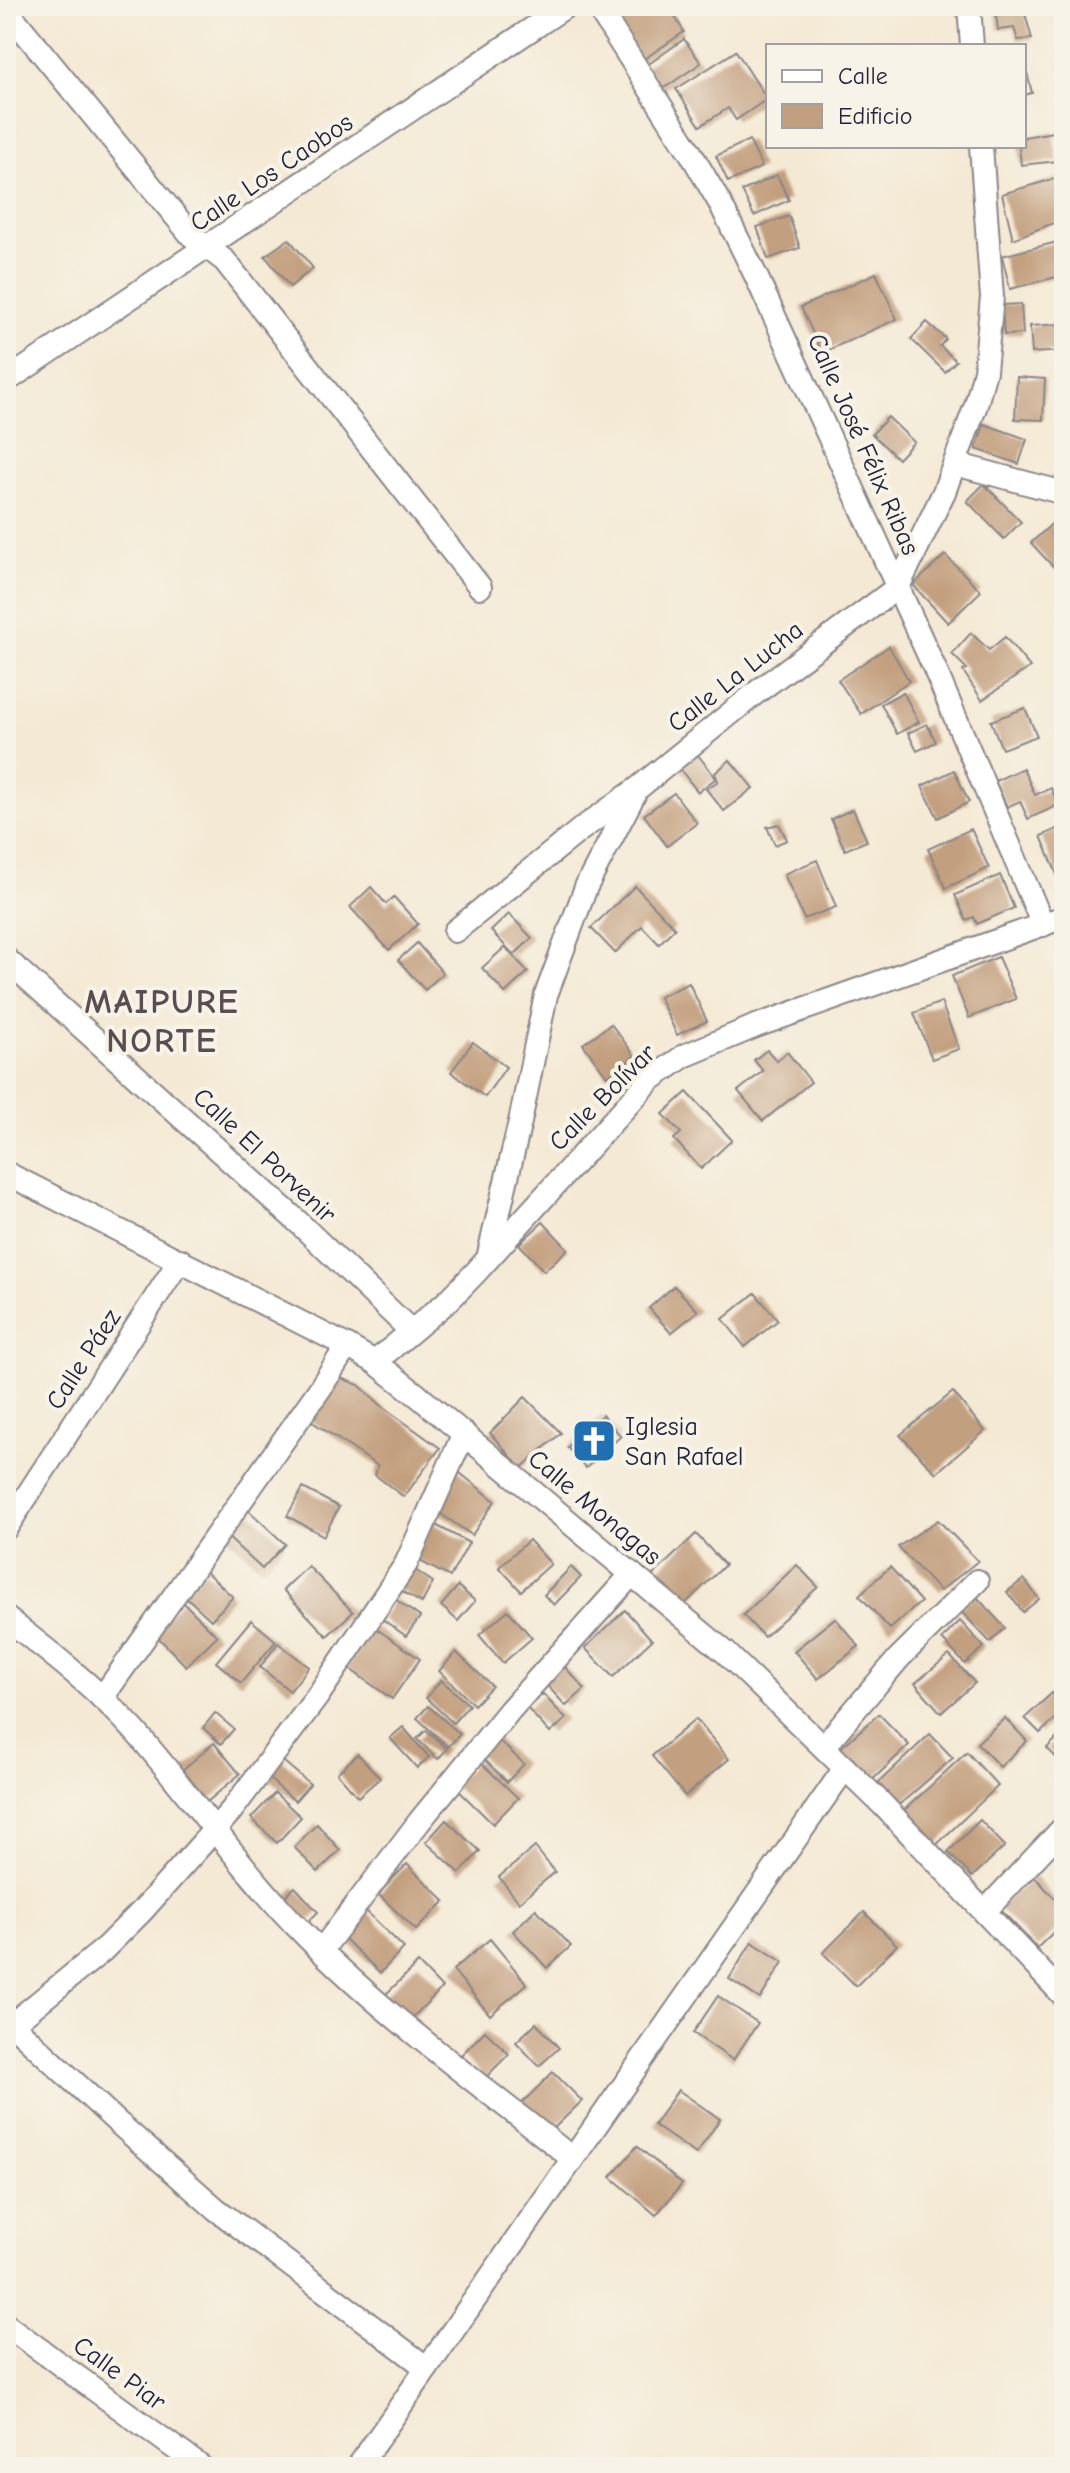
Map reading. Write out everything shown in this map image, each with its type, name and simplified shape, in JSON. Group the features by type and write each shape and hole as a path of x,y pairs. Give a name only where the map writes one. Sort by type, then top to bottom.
{"street":[{"name":"Calle Los Caobos","path":"6,381 566,6"},
{"name":"Calle José Félix Ribas","path":"597,6 721,205 1053,921"},
{"path":"969,6 972,44"},
{"path":"6,9 191,235 225,261 480,587"},
{"name":"Calle La Lucha","path":"488,1258 546,995 586,887 637,789 757,692 898,587 944,492 976,405 991,331 990,255 981,148"},
{"path":"955,464 1064,493"},
{"path":"455,931 580,830 637,789"},
{"name":"Calle Bolívar","path":"375,1362 449,1300 650,1080 684,1056 756,1026 1053,921"},
{"name":"Calle El Porvenir","path":"6,959 297,1221 411,1331"},
{"name":"Calle Monagas","path":"6,1173 375,1362 725,1652 824,1746 1064,1996"},
{"name":"Calle Páez","path":"6,1528 180,1260"},
{"path":"102,1698 347,1346"},
{"path":"427,2368 216,2209 9,2027 102,1951 142,1911 216,1828 317,1697 406,1564 464,1433"},
{"path":"321,1951 419,1822 510,1710 632,1574"},
{"path":"824,1746 899,1658 977,1581"},
{"path":"6,1618 102,1698 142,1739 273,1900 321,1951 374,2000 572,2158"},
{"path":"358,2467 845,1768"},
{"path":"985,1911 1064,1827"},
{"name":"Calle Piar","path":"6,2325 201,2467"}],"building":[{"path":"622,6 669,6 684,32 641,61 612,12"},
{"path":"995,6 1023,6 1032,39 1018,40 1014,28 998,30"},
{"path":"684,39 701,63 663,89 646,66"},
{"path":"736,51 766,100 736,120 728,108 700,126 676,89"},
{"path":"1026,68 1032,93 1026,94"},
{"path":"1053,132 1058,161 1021,165 1019,148 1026,148 1026,137"},
{"path":"749,140 762,167 728,182 716,156"},
{"path":"777,175 789,200 754,216 742,191"},
{"path":"1060,177 1064,193 1064,219 1013,239 1002,194"},
{"path":"789,216 800,248 768,259 757,227"},
{"path":"289,239 313,268 290,287 265,256"},
{"path":"1061,241 1064,275 1010,289 1002,256"},
{"path":"876,273 897,319 822,353 801,307"},
{"path":"1021,304 1023,334 1004,335 1002,305"},
{"path":"927,322 946,339 940,346 956,361 945,372 911,339"},
{"path":"1064,324 1064,351 1032,353 1030,326"},
{"path":"1017,377 1045,379 1043,420 1015,419"},
{"path":"888,417 914,442 898,459 872,434"},
{"path":"984,424 1027,439 1019,464 976,449"},
{"path":"984,484 1021,522 1004,539 967,501"},
{"path":"1058,518 1064,525 1064,571 1060,574 1031,543"},
{"path":"945,555 981,591 948,623 913,585"},
{"path":"971,633 989,650 1005,637 1030,667 982,700 963,671 967,669 952,654"},
{"path":"889,646 909,681 861,714 838,680"},
{"path":"903,692 919,722 897,734 881,704"},
{"path":"1025,708 1037,736 1002,749 991,721"},
{"path":"927,724 936,742 917,751 908,733"},
{"path":"694,750 716,778 698,792 676,764"},
{"path":"730,760 753,788 724,811 706,789 718,781 715,773"},
{"path":"1023,768 1035,795 1051,788 1059,805 1028,819 1020,801 1007,807 995,781"},
{"path":"954,770 969,802 938,818 922,786"},
{"path":"674,793 697,823 667,846 644,815"},
{"path":"853,809 867,841 845,850 831,819"},
{"path":"779,824 787,840 775,845 767,827"},
{"path":"1064,826 1064,883 1061,884 1041,836"},
{"path":"971,829 989,868 946,888 928,849"},
{"path":"817,860 836,907 804,919 784,874"},
{"path":"1000,875 1014,908 977,924 974,917 966,920 955,895"},
{"path":"635,886 675,928 659,944 642,926 615,953 591,928"},
{"path":"371,887 386,904 394,897 418,924 389,950 350,907"},
{"path":"509,914 532,938 514,955 491,931"},
{"path":"417,943 443,973 425,990 398,960"},
{"path":"505,947 528,972 505,993 482,968"},
{"path":"998,957 1016,999 969,1018 952,976"},
{"path":"689,983 707,1021 677,1035 659,997"},
{"path":"941,1002 959,1049 932,1059 914,1013"},
{"path":"611,1024 635,1056 607,1076 583,1044"},
{"path":"473,1042 506,1067 485,1097 451,1072"},
{"path":"767,1050 777,1061 787,1052 811,1082 763,1121 738,1091 763,1071 754,1060"},
{"path":"687,1092 732,1140 701,1169 674,1139 681,1133 663,1114"},
{"path":"543,1222 568,1249 544,1271 519,1244"},
{"path":"674,1286 698,1311 671,1333 649,1308"},
{"path":"755,1293 778,1320 745,1347 723,1319"},
{"path":"333,1375 359,1385 383,1407 440,1448 404,1497 375,1475 378,1466 308,1419"},
{"path":"953,1392 985,1431 936,1473 900,1435"},
{"path":"525,1397 561,1433 521,1468 490,1433"},
{"name":"Iglesia San Rafael","path":"602,1415 621,1436 586,1468 567,1447"},
{"path":"455,1469 495,1501 472,1535 435,1510"},
{"path":"303,1488 339,1507 324,1536 287,1516"},
{"path":"246,1508 285,1544 262,1569 223,1533"},
{"path":"938,1520 978,1561 940,1591 898,1547"},
{"path":"432,1523 469,1543 450,1577 414,1558"},
{"path":"696,1534 725,1565 681,1608 651,1577"},
{"path":"529,1540 551,1564 521,1591 499,1567"},
{"path":"797,1565 818,1587 764,1637 743,1615"},
{"path":"308,1566 353,1612 327,1636 283,1590"},
{"path":"409,1566 433,1582 422,1603 398,1589"},
{"path":"571,1567 581,1577 554,1605 544,1595"},
{"path":"890,1567 921,1602 890,1629 859,1595"},
{"path":"205,1571 233,1597 211,1620 183,1594"},
{"path":"1024,1579 1039,1599 1023,1612 1007,1592"},
{"path":"458,1586 475,1601 458,1621 441,1606"},
{"path":"975,1595 1005,1628 990,1642 959,1609"},
{"path":"395,1599 420,1617 406,1636 382,1619"},
{"path":"182,1601 217,1636 186,1666 152,1631"},
{"path":"508,1610 532,1638 503,1663 479,1635"},
{"path":"625,1610 652,1640 613,1677 585,1648"},
{"path":"835,1618 859,1646 818,1679 794,1651"},
{"path":"251,1620 276,1641 241,1683 216,1662"},
{"path":"960,1621 984,1647 965,1664 942,1639"},
{"path":"374,1627 420,1659 392,1699 347,1667"},
{"path":"278,1643 309,1667 290,1691 260,1667"},
{"path":"456,1652 492,1686 474,1705 439,1671"},
{"path":"949,1655 975,1683 941,1713 915,1683"},
{"path":"563,1665 585,1689 566,1706 544,1682"},
{"path":"441,1680 469,1705 453,1723 426,1698"},
{"path":"1052,1693 1064,1706 1064,1711 1040,1733 1025,1718"},
{"path":"543,1694 566,1719 550,1733 527,1708"},
{"path":"428,1706 460,1734 448,1747 417,1718"},
{"path":"215,1713 234,1729 221,1744 203,1728"},
{"path":"879,1714 909,1745 868,1784 836,1752"},
{"path":"1005,1718 1027,1741 1000,1767 977,1743"},
{"path":"696,1719 729,1759 685,1796 652,1756"},
{"path":"403,1727 429,1757 417,1768 390,1738"},
{"path":"426,1730 447,1749 438,1759 417,1739"},
{"path":"1064,1731 1064,1766 1047,1748"},
{"path":"930,1734 953,1758 899,1805 878,1783"},
{"path":"494,1736 524,1764 507,1782 478,1753"},
{"path":"214,1743 240,1774 207,1802 181,1771"},
{"path":"967,1752 998,1786 932,1849 898,1816"},
{"path":"358,1754 380,1778 358,1797 337,1773"},
{"path":"276,1755 310,1784 295,1801 261,1772"},
{"path":"478,1760 518,1798 493,1824 453,1785"},
{"path":"275,1793 301,1817 277,1843 251,1818"},
{"path":"446,1820 480,1851 460,1873 426,1842"},
{"path":"980,1820 1005,1846 972,1877 948,1852"},
{"path":"317,1824 340,1850 318,1872 294,1847"},
{"path":"535,1847 555,1872 519,1902 499,1877"},
{"path":"407,1864 445,1901 416,1930 378,1894"},
{"path":"1035,1877 1064,1909 1064,1922 1037,1948 998,1907"},
{"path":"295,1887 318,1912 304,1926 280,1901"},
{"path":"362,1907 404,1948 380,1973 338,1932"},
{"path":"536,1909 571,1946 547,1968 513,1931"},
{"path":"864,1912 897,1945 856,1986 823,1953"},
{"path":"490,1939 527,1984 490,2015 453,1970"},
{"path":"752,1942 783,1962 760,1999 729,1979"},
{"path":"418,1963 442,1988 406,2024 381,1999"},
{"path":"718,1996 758,2023 733,2060 693,2033"},
{"path":"536,2023 559,2048 539,2066 516,2042"},
{"path":"485,2031 509,2054 485,2078 461,2055"},
{"path":"553,2072 582,2101 551,2131 522,2103"},
{"path":"678,2090 720,2119 696,2154 654,2125"},
{"path":"637,2146 682,2184 656,2215 611,2177"}],"place":[{"name":"Iglesia San Rafael","path":"594,1441"}],"district":[{"name":"MAIPURE NORTE","path":"162,1020"}]}
